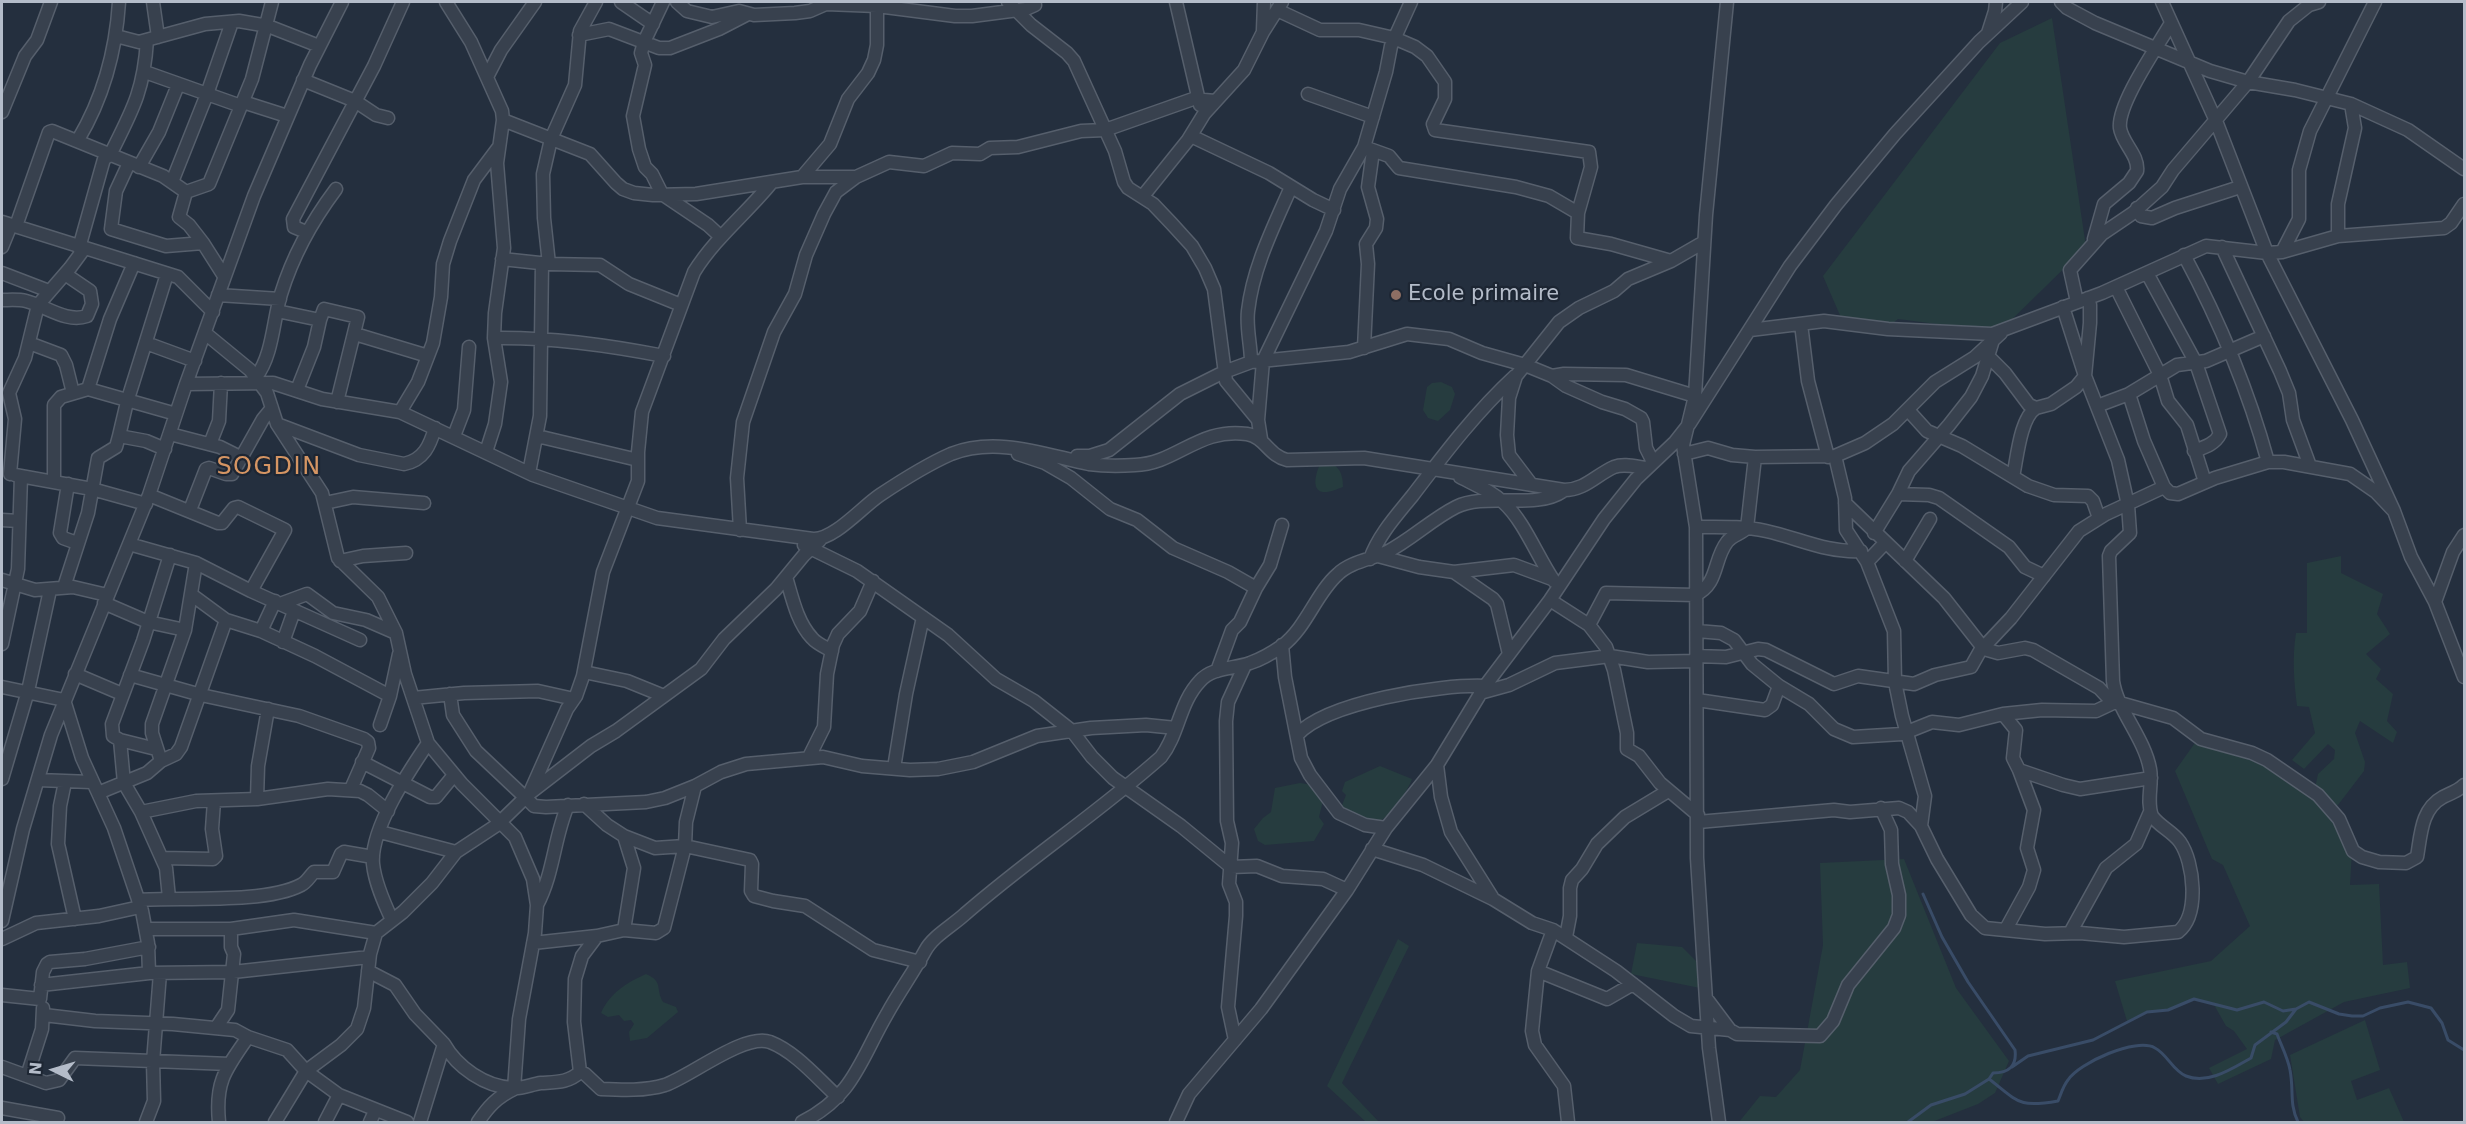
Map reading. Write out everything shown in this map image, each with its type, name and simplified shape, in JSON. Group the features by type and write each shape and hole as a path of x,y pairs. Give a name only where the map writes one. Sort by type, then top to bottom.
{"street":[{"path":"2,112 25,56 37,40 51,2"},
{"path":"78,140 99,99 116,36 119,2"},
{"path":"2,644 15,583 19,549 19,521 11,474 15,419 7,387 29,343 38,304 65,274 82,248 104,159 110,155 132,113 145,72 153,39 153,2"},
{"path":"186,192 209,184 242,104 267,26 272,2"},
{"path":"2,921 6,881 64,700 147,499 254,196 303,80 342,2"},
{"path":"306,232 294,226 293,219 355,101 403,2"},
{"path":"446,2 471,42 502,111 503,120 498,148 504,237 494,338 501,382 495,424 486,452"},
{"path":"487,77 501,50 535,2"},
{"path":"529,473 540,416 545,264 543,174 551,139 572,94 579,35 596,2"},
{"path":"621,2 652,24"},
{"path":"663,2 641,53 645,66 633,116 641,159 662,194 708,225 721,237"},
{"path":"677,2 687,11 712,17 739,11 754,15 795,13 810,11 826,4 877,4 955,16 1035,3 1033,14 1036,29"},
{"path":"1176,2 1200,98 1200,122"},
{"path":"1263,32 1264,2"},
{"path":"1364,348 1368,264 1366,244 1376,228 1377,219 1368,187 1368,149 1372,117 1394,38 1411,2"},
{"path":"1719,1122 1708,1027 1697,858 1696,527 1683,444 1695,396 1704,242 1727,2"},
{"path":"1988,34 1996,2"},
{"path":"1176,1122 1189,1094 1261,1009 1347,890 1386,828 1437,765 1482,689 1550,600 1555,583 1604,519 1690,423 1790,266 1895,134 1988,34 2022,2"},
{"path":"2061,2 2067,8 2095,23 2190,63 2248,82 2295,90 2351,104 2408,130 2464,169"},
{"path":"2162,2 2216,121 2267,253 2352,420 2394,511 2411,557 2435,602 2464,677"},
{"path":"2013,477 2025,421 2031,411 2051,404 2076,387 2085,376 2090,305 2082,300 2070,270 2102,234 2162,187 2173,170 2248,82 2289,21 2308,5 2319,2"},
{"path":"2282,252 2300,219 2300,166 2310,131 2375,2"},
{"path":"802,177 830,144 848,99 868,73 874,60 877,45 877,4"},
{"path":"1012,6 1074,61 1115,151 1124,182 1128,188 1143,196 1192,246 1212,282 1224,354 1224,372 1233,392 1258,420"},
{"path":"1143,196 1191,136 1215,101 1244,70 1263,32 1280,6 1320,30 1359,30 1394,38 1415,46 1427,56 1444,82 1444,99 1433,126 1435,130 1589,152 1591,167 1578,213 1578,238 1611,244 1671,261"},
{"path":"579,35 609,29 659,48 678,46 698,35 719,29 747,14"},
{"path":"116,36 139,42 205,24 232,21 267,26 319,46"},
{"path":"172,182 207,94 232,21"},
{"path":"2091,248 2104,204 2129,183 2137,171 2136,161 2120,130 2120,123 2128,96 2171,23"},
{"path":"145,72 207,94 287,116"},
{"path":"303,80 355,101 376,115 388,118"},
{"path":"178,85 159,132 116,191 111,229 166,246 203,243"},
{"path":"1308,94 1372,117"},
{"path":"740,530 737,478 743,422 774,332 795,294 806,255 836,192 856,177 889,162 924,166 952,153 980,154 990,148 1018,147 1082,131 1105,130 1200,98 1215,101"},
{"path":"2338,236 2338,204 2355,128 2351,104"},
{"path":"503,120 590,154 623,189 634,193 653,195 710,193 802,177 856,177"},
{"path":"2,247 9,224 49,132 52,131 78,140 172,182 186,192"},
{"path":"1191,136 1269,173 1334,210"},
{"path":"400,412 418,382 428,356 441,297 443,264 450,241 474,180 498,148"},
{"path":"1368,149 1389,156 1394,165 1399,168 1516,187 1549,196 1578,213"},
{"path":"1257,362 1334,210 1340,189 1368,149"},
{"path":"528,795 567,709 574,699 584,672 603,572 638,481 642,412 694,272 705,253 753,205 772,182"},
{"path":"1261,439 1258,420 1257,362 1247,321 1251,294 1264,249 1292,186"},
{"path":"2137,208 2141,216 2152,218 2240,187"},
{"path":"258,379 279,305 306,232 336,189"},
{"path":"186,192 180,217 203,243 224,276"},
{"path":"1684,454 1708,448 1755,457 1832,456 1876,436 1908,410 1935,382 1975,357 1998,336 2020,322 2116,287 2206,246 2267,253 2282,252 2338,236 2444,228 2451,223 2464,204"},
{"path":"9,224 178,278 213,312"},
{"path":"1374,558 1388,525 1469,422 1516,376 1559,322 1579,308 1614,291 1628,279 1671,261 1704,242"},
{"path":"2222,247 2289,393 2293,420 2310,466"},
{"path":"2184,255 2211,304 2231,350 2246,388 2268,462"},
{"path":"502,259 545,264 600,265 629,284 681,305"},
{"path":"88,389 110,319 134,263"},
{"path":"2,273 49,291"},
{"path":"2147,273 2196,363 2220,434 2217,440 2194,451"},
{"path":"2,300 24,300 69,317 87,316 92,298 90,291 65,274"},
{"path":"64,587 88,513 98,458 116,447 127,402 167,274"},
{"path":"2116,287 2160,375 2168,401 2187,425 2205,482"},
{"path":"218,295 279,305 320,320"},
{"path":"2063,307 2085,376 2118,460 2128,505 2130,533 2111,551 2109,556 2113,681 2117,703 2144,750 2151,778 2150,812 2136,844 2106,868 2070,933"},
{"path":"297,390 314,347 324,309 357,316 355,334 337,402"},
{"path":"1750,330 1824,321 1998,336"},
{"path":"1801,324 1808,381 1845,503 1846,530 1864,557 1894,631 1895,682 1906,732 1925,796 1922,826"},
{"path":"205,333 258,379 277,424 313,476 325,503 333,543 340,561 378,597 396,633 413,698 428,743 454,775 515,837 533,879 537,905 533,943 519,1019 514,1089"},
{"path":"355,334 428,356"},
{"path":"1059,455 1090,456 1109,450 1180,394 1224,372 1257,362 1338,355 1407,334 1431,335 1449,339 1482,353 1525,365 1552,376 1566,386 1594,399 1625,409 1641,418 1643,422 1650,465"},
{"path":"1874,533 1909,471 1971,397 1998,336"},
{"path":"2097,406 2128,394 2177,365 2206,361 2264,336"},
{"path":"494,338 541,338 617,347 664,356"},
{"path":"29,343 62,357 73,393"},
{"path":"146,343 195,361"},
{"path":"454,436 464,410 469,346"},
{"path":"1989,357 2005,373 2029,405 2036,408"},
{"path":"1552,376 1564,374 1626,375 1695,396"},
{"path":"1516,376 1509,398 1507,435 1509,455 1531,484"},
{"path":"186,384 258,379 337,402 400,412 529,473 657,518 790,537 816,544 873,581 948,635 996,679 1034,701 1072,731 1092,757 1127,788 1181,826 1231,867 1257,866 1282,876 1323,879 1347,890"},
{"path":"210,444 219,421 221,383"},
{"path":"54,481 54,405 61,397 88,389 127,402 176,414"},
{"path":"2128,394 2144,441 2164,486 2170,494 2178,494 2205,482 2268,462 2310,466 2350,474 2376,492 2394,511"},
{"path":"190,510 206,469 210,468 230,475 242,458 262,419 272,408"},
{"path":"1908,410 1923,428 1962,446 2013,477 2054,495 2088,496 2093,501 2099,518"},
{"path":"277,424 359,455 404,465 427,450 435,428"},
{"path":"275,1122 306,1071 341,1045 357,1029 364,1008 369,957 376,933 432,883 456,852 499,823 528,795 591,746 616,731 701,669 724,639 776,589 816,544 878,496 952,454 982,448 1014,447 1059,455 1091,464 1135,465 1158,460 1207,436 1226,433 1249,434 1261,439 1276,458 1287,460 1364,458 1564,490 1582,488 1615,467 1650,465"},
{"path":"170,434 210,444 242,458"},
{"path":"119,436 146,441 165,449"},
{"path":"537,436 638,460"},
{"path":"999,448 1045,463 1071,478 1110,509 1137,520 1173,548 1228,572 1257,588"},
{"path":"1589,625 1606,593 1695,595 1702,592 1713,580 1728,541 1747,528 1755,457"},
{"path":"1448,472 1488,491 1503,501 1513,512 1555,583"},
{"path":"11,474 147,499 190,510 220,523 234,508 238,507 285,530 252,591"},
{"path":"68,484 60,533 63,538 77,543"},
{"path":"1298,735 1317,720 1366,703 1448,686 1482,689 1509,685 1550,664 1610,656 1648,662 1721,657 1744,654 1758,649 1769,651 1831,684 1858,676 1914,684 1935,675 1971,667 2079,531 2099,518 2164,486"},
{"path":"802,1122 820,1112 853,1080 886,1015 932,941 998,885 1127,788 1161,757 1168,748 1182,707 1192,689 1202,678 1216,671 1245,665 1263,658 1282,645 1307,617 1338,573 1374,558 1457,506 1473,502 1532,500 1564,490"},
{"path":"1898,494 1929,495 1939,498 2009,547 2025,567 2044,576"},
{"path":"325,503 353,497 424,503"},
{"path":"1845,503 1944,598 1984,649 1998,653 2025,648 2033,650 2099,688 2117,703 2173,718 2201,739 2252,753 2267,760 2318,795 2339,819 2354,850 2362,857 2374,861 2406,863 2413,860 2417,856 2427,810 2444,796 2464,785"},
{"path":"1905,561 1930,519"},
{"path":"2,520 19,521"},
{"path":"1216,671 1232,630 1240,622 1270,565 1282,525"},
{"path":"1696,527 1747,528 1784,536 1816,547 1849,552 1864,557"},
{"path":"2435,602 2453,552 2464,535"},
{"path":"1864,557 1885,543"},
{"path":"129,544 196,563 360,640"},
{"path":"340,561 363,556 406,553"},
{"path":"156,749 116,739 112,730 122,694 170,555"},
{"path":"1374,558 1454,572 1514,565 1555,583"},
{"path":"161,761 156,749 152,724 185,630 196,563"},
{"path":"1454,572 1497,604 1509,654"},
{"path":"786,577 807,632 815,641 832,651"},
{"path":"2,580 35,590 64,587 88,589 148,622 185,630"},
{"path":"809,757 824,727 827,674 838,634 860,611 873,581"},
{"path":"2,779 28,692 50,590"},
{"path":"192,594 226,620 261,631 315,656 390,696"},
{"path":"261,631 277,602 307,594 333,613 366,620 396,633"},
{"path":"1550,600 1589,625 1603,641 1610,656 1627,733 1626,747 1639,756 1655,778 1698,819 1834,810 1850,812 1881,808 1904,809 1922,826 1937,859 1978,924 1985,928 2045,934 2070,933 2124,937 2169,934 2183,928 2190,909 2191,868 2178,839 2156,822 2150,812"},
{"path":"282,642 294,610"},
{"path":"894,768 907,688 923,617"},
{"path":"38,780 65,782 94,788 124,783 147,773 161,761 176,754 185,742 226,620"},
{"path":"1697,631 1728,636 1738,643 1752,664 1779,686 1803,699 1827,724 1847,736 1906,732 1932,722 1959,725 2003,714 2096,711 2117,703"},
{"path":"1282,645 1285,676 1301,758 1310,775 1339,813 1365,825 1386,828"},
{"path":"380,725 390,696 400,650"},
{"path":"1235,1040 1228,1007 1236,902 1229,884 1232,843 1227,821 1226,721 1228,702 1245,665"},
{"path":"584,672 627,681 664,696"},
{"path":"75,674 122,694"},
{"path":"130,675 201,695 268,709 326,725 364,739 369,745 351,789"},
{"path":"1697,700 1765,710 1772,705 1779,686"},
{"path":"2,687 64,700"},
{"path":"413,698 450,694 538,691 574,699"},
{"path":"450,694 453,716 476,751 528,795 534,806 646,802 665,798 695,786 735,766 809,757 828,757 862,766 938,769 973,762 1030,737 1091,728 1146,725 1176,728"},
{"path":"64,700 94,788 114,828 139,904 160,994 153,1062 154,1101 146,1122"},
{"path":"257,799 258,766 268,709"},
{"path":"2003,714 2016,730 2013,758 2034,810 2027,848 2034,870 2029,887 2006,929"},
{"path":"120,740 124,783 141,812 162,858 169,879 170,898"},
{"path":"392,920 375,875 373,857 388,811 402,783 428,743"},
{"path":"362,762 430,797 436,797 454,775"},
{"path":"1437,765 1441,797 1451,832 1493,899"},
{"path":"2019,770 2080,789 2151,778"},
{"path":"65,782 60,806 58,844 75,919"},
{"path":"533,943 597,936 624,930 656,933 664,928 685,846 686,822 695,786"},
{"path":"141,812 196,801 257,799 304,791 351,789 368,795 388,811"},
{"path":"1566,937 1570,916 1572,879 1582,869 1597,844 1625,817 1668,791"},
{"path":"162,858 213,859 216,856 212,829 214,801"},
{"path":"584,804 624,836 654,848 685,846 750,861 752,864 751,891 754,896 805,906 873,950 920,962"},
{"path":"537,905 551,870 568,805"},
{"path":"1372,849 1423,865 1493,899 1532,923 1566,937 1696,1028 1730,1030 1737,1034 1794,1034 1817,1037 1831,1024 1848,985 1894,928 1899,915 1899,895 1892,864 1891,830 1881,808"},
{"path":"380,832 456,852"},
{"path":"624,836 634,863 624,930"},
{"path":"2,939 36,923 75,919 170,898 262,896 287,891 307,881 314,872 333,872 344,852 373,857"},
{"path":"146,929 231,929 294,920 376,933"},
{"path":"216,1028 228,1010 234,954 231,947 231,929"},
{"path":"1553,930 1538,971 1532,1015 1533,1037 1535,1045 1564,1086 1568,1122"},
{"path":"580,1072 574,1022 575,979 582,956 597,936"},
{"path":"27,1076 44,1015 40,999 45,967 50,962 84,959 149,947"},
{"path":"41,985 154,973 232,972 369,957"},
{"path":"368,971 395,985 415,1014 444,1044 457,1064 494,1084 514,1089"},
{"path":"1538,971 1608,999 1633,984"},
{"path":"2,994 40,999"},
{"path":"1707,998 1730,1030"},
{"path":"44,1015 95,1021 235,1030 248,1037 287,1050 306,1071 373,1117 407,1122"},
{"path":"217,1122 218,1089 230,1064 248,1037"},
{"path":"580,1072 601,1089 653,1088 680,1079 711,1059 758,1041 770,1042 789,1053 838,1097"},
{"path":"420,1122 444,1044"},
{"path":"2,1067 46,1083 59,1080 75,1058 230,1064"},
{"path":"478,1122 488,1107 500,1096 514,1089 568,1081 580,1072"},
{"path":"325,1122 339,1095"},
{"path":"2,1108 58,1118"}],"green space":[{"path":"2052,18 2086,247 1999,332 1898,319 1888,327 1842,320 1823,276 2000,43"},
{"path":"1441,382 1452,387 1455,394 1450,410 1438,421 1428,418 1423,410 1427,387 1432,383"},
{"path":"1322,460 1338,469 1342,476 1343,487 1323,492 1316,487 1318,468"},
{"path":"2341,556 2341,573 2383,594 2377,614 2390,634 2366,654 2381,669 2376,679 2393,694 2387,721 2397,732 2393,743 2360,721 2355,733 2365,762 2364,771 2338,805 2324,804 2352,851 2350,885 2379,884 2383,965 2407,962 2410,988 2344,1002 2275,1040 2271,1059 2218,1084 2209,1068 2247,1049 2234,1031 2226,1026 2213,1003 2194,999 2168,1010 2147,1012 2127,1021 2115,981 2211,961 2250,926 2223,865 2212,859 2175,771 2197,740 2270,764 2314,793 2318,774 2334,759 2335,750 2328,744 2304,769 2292,760 2315,733 2309,707 2297,706 2294,670 2296,633 2307,633 2307,563"},
{"path":"1380,766 1412,779 1407,790 1386,817 1376,822 1339,813 1346,795 1342,791 1345,782"},
{"path":"1300,783 1312,785 1322,793 1319,817 1324,824 1314,841 1265,845 1258,841 1254,829 1271,812 1275,788"},
{"path":"1904,859 1956,988 2009,1061 1995,1093 1978,1104 1932,1122 1739,1122 1760,1096 1776,1097 1800,1070 1823,945 1820,863"},
{"path":"1398,939 1409,946 1342,1083 1379,1122 1366,1122 1327,1086"},
{"path":"1637,943 1682,947 1698,963 1700,988 1631,974"},
{"path":"646,974 657,983 663,1002 676,1007 678,1012 647,1038 630,1041 629,1032 634,1024 631,1020 624,1021 619,1015 608,1017 601,1013 619,989"},
{"path":"2365,1020 2380,1070 2351,1081 2357,1100 2389,1088 2404,1122 2304,1122 2300,1117 2290,1055"}],"waterway":[{"path":"1923,894 1942,937 1968,982 2015,1050 2015,1060 2011,1068 1993,1073 1989,1079"},
{"path":"2012,1067 2028,1056 2093,1040 2147,1012 2168,1010 2194,999 2237,1010 2264,1002 2283,1011 2296,1009"},
{"path":"1908,1122 1931,1105 1965,1094 1989,1079 2013,1098 2026,1103 2058,1101 2063,1087 2074,1073 2108,1054 2135,1046 2155,1048 2181,1074 2194,1078 2211,1077 2251,1058 2255,1045 2286,1022 2296,1009 2309,1002 2339,1014 2352,1016 2363,1016 2380,1008 2408,1002 2431,1008 2442,1023 2448,1040 2464,1050"},
{"path":"2271,1032 2277,1034 2288,1061 2293,1103 2298,1122"}],"place":[{"name":"Ecole primaire","path":"1396,295"}],"district":[{"name":"SOGDIN","path":"269,468"}]}
